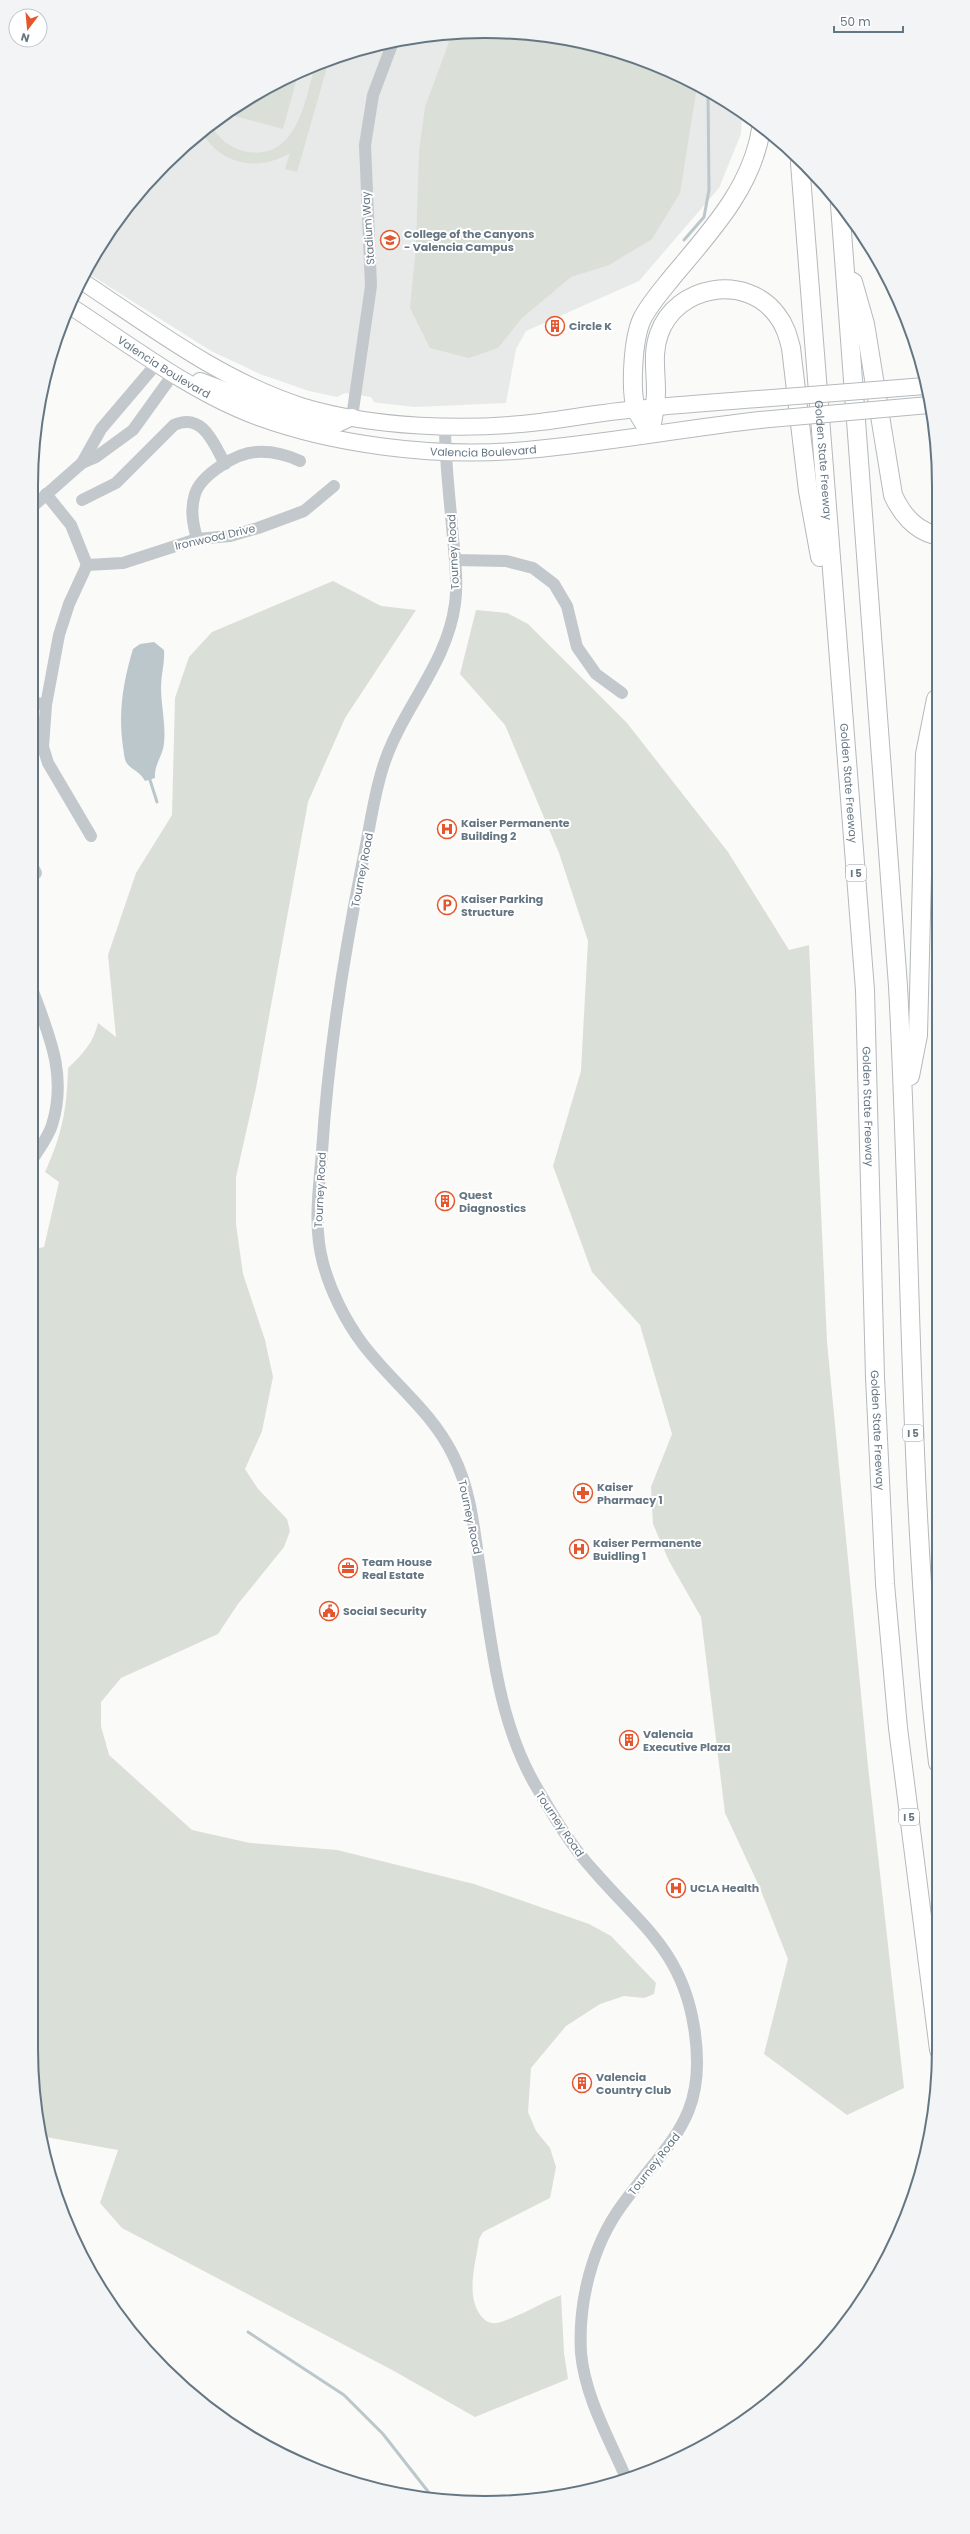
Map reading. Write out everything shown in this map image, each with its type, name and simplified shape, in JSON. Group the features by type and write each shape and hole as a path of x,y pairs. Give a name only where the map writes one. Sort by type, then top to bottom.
{"highway":[{"path":"650,433 636,409 633,350 642,320 652,302 722,218 739,192 750,169 760,133"},
{"name":"Golden State Freeway","path":"800,168 837,654 860,927 867,1042 875,1377 885,1584 898,1728 932,1995"},
{"name":"I 5","path":"841,214 880,728 905,1102 917,1514 926,1644 932,1704"},
{"path":"843,250 865,324 893,494 899,508 908,518 920,528 932,534"},
{"path":"650,433 655,408 654,360 659,333 669,315 683,300 697,294 718,289 739,290 761,300 777,314 787,330 791,348 808,491 837,654"},
{"path":"905,1102 918,1035 925,754 932,719"}],"main road":[{"path":"86,284 186,350 230,376 302,406 352,417 445,426 539,422 636,409 921,386"},
{"name":"Valencia Boulevard","path":"74,309 174,373 241,410 303,431 358,443 445,451 512,451 575,445 650,433 760,420 924,405"},
{"path":"174,373 229,390 288,414 320,422 335,425 352,417"}],"street":[{"name":"Stadium Way","path":"352,417 371,286 365,145 373,95 390,49"},
{"path":"82,463 102,429 158,362"},
{"path":"38,501 82,463 96,457 134,430 174,373"},
{"path":"82,500 116,483 174,425 180,422 194,422 204,428 225,464"},
{"name":"Tourney Road","path":"445,426 445,451 455,560 455,602 447,637 437,663 398,730 382,768 359,880 336,1006 324,1117 318,1234 323,1263 347,1318 363,1344 424,1409 453,1454 466,1486 473,1521 498,1680 518,1750 534,1783 572,1844 593,1870 655,1935 676,1970 689,2004 694,2027 697,2059 694,2093 689,2110 674,2140 613,2219 596,2255 584,2299 581,2326 581,2357 586,2383 596,2411 624,2474"},
{"path":"197,539 192,514 195,494 207,475 225,464 254,452 276,453 300,461"},
{"name":"Ironwood Drive","path":"87,565 123,563 197,539 230,536 297,514 334,486"},
{"path":"46,494 71,525 87,565 69,604 59,635 46,705 43,747 48,763 91,836"},
{"path":"455,560 506,561 533,568 554,584 567,606 577,647 596,674 622,693"},
{"path":"38,703 46,705"},
{"path":"38,1005 56,1054 59,1082 52,1125 38,1150"}],"shaded area":[{"name":"College of the Canyons - Valencia Campus","path":"485,38 543,42 601,53 656,72 683,84 742,119 741,134 719,188 639,281 526,331 516,349 506,403 415,407 374,402 371,397 345,393 337,397 309,391 260,374 211,351 91,275 113,237 130,213 149,190 190,149 237,113 287,84 314,72 369,53 427,42"},
{"path":"456,39 514,39 543,42 601,53 656,72 696,91 680,193 652,239 609,265 571,277 522,318 498,348 469,358 430,348 410,308 416,247 419,152 425,107 450,40"},
{"path":"327,67 297,172 285,169 290,153 278,159 266,162 241,162 219,152 205,136 214,129 226,143 241,151 247,152 264,152 277,147 288,138 296,125 313,72"},
{"path":"296,80 283,129 233,115"},
{"path":"333,581 381,606 416,610 345,718 308,802 256,1088 236,1177 236,1224 243,1274 265,1340 273,1377 262,1431 245,1469 258,1489 287,1519 290,1531 284,1547 238,1604 218,1634 121,1678 101,1702 101,1726 109,1755 192,1830 250,1843 337,1850 474,1884 589,1924 611,1936 656,1983 654,1994 644,1998 624,1996 600,2004 566,2026 531,2068 528,2112 536,2131 550,2148 556,2167 550,2198 483,2232 479,2239 474,2268 474,2298 476,2308 481,2316 488,2322 497,2323 512,2318 561,2295 564,2353 568,2379 475,2417 394,2371 122,2228 100,2203 118,2150 47,2137 42,2107 38,2049 38,1248 44,1247 59,1182 45,1172 56,1146 65,1109 68,1068 87,1048 94,1036 98,1023 116,1037 108,955 136,873 172,815 175,698 189,657 212,632"},
{"path":"476,610 507,613 528,624 627,723 728,852 789,950 809,945 827,1342 868,1766 904,2088 847,2115 764,2054 788,1959 759,1886 725,1813 701,1617 669,1561 653,1524 651,1487 672,1434 640,1325 592,1272 553,1166 581,1071 588,941 559,853 505,725 460,674"},
{"path":"154,642 164,650 161,687 164,743 156,768 155,778 145,781 141,775 128,765 125,760 121,710 124,686 133,649 140,644"}],"waterway":[{"path":"684,240 704,217 709,190 708,98"},
{"path":"150,780 157,802"},
{"path":"248,2332 344,2395 383,2434 429,2492"}],"place":[{"name":"College of the Canyons - Valencia Campus","path":"390,240"},
{"name":"Circle K","path":"555,326"},
{"name":"Kaiser Permanente Building 2","path":"447,829"},
{"name":"Kaiser Parking Structure","path":"447,905"},
{"name":"Quest Diagnostics","path":"445,1201"},
{"name":"Kaiser Pharmacy 1","path":"583,1493"},
{"name":"Kaiser Permanente Buidling 1","path":"579,1549"},
{"name":"Team House Real Estate","path":"348,1568"},
{"name":"Social Security","path":"329,1611"},
{"name":"Valencia Executive Plaza","path":"629,1740"},
{"name":"UCLA Health","path":"676,1888"},
{"name":"Valencia Country Club","path":"582,2083"}]}
